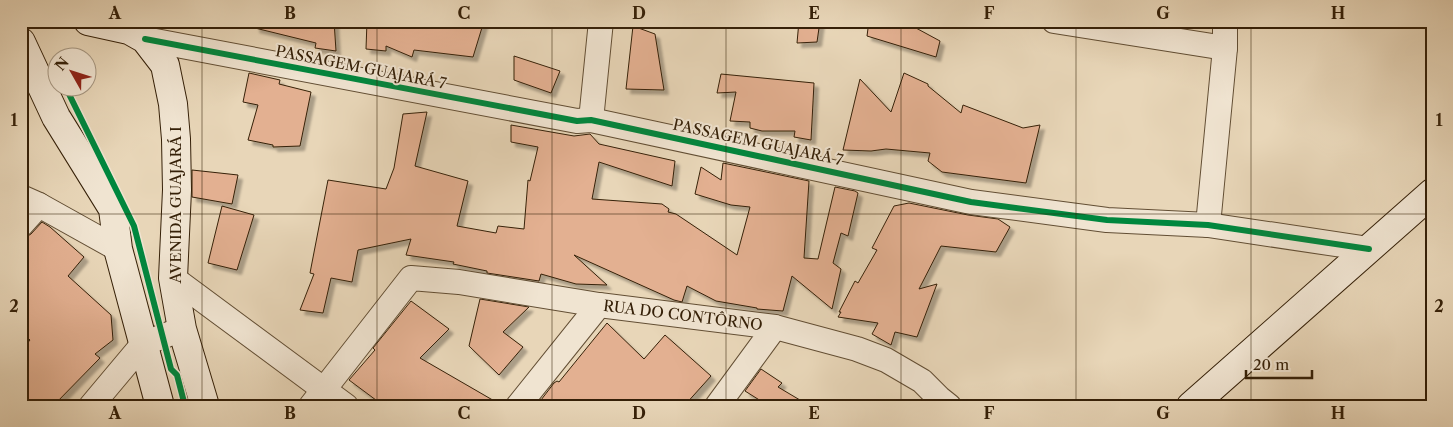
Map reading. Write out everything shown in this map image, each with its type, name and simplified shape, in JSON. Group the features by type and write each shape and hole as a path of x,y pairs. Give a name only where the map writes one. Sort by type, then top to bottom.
{"main road":[{"name":"AVENIDA GUAJARÁ I","path":"103,22 129,30 145,39 165,65 173,104 176,140 173,278 182,329 205,406"},
{"path":"21,42 56,117 113,209 118,249 160,406"},
{"path":"1192,406 1432,193"}],"street":[{"path":"591,120 601,21"},
{"path":"1054,21 1225,48"},
{"path":"1208,224 1225,48 1225,21"},
{"name":"PASSAGEM GUAJARÁ 7","path":"145,39 577,121 591,120 971,202 1107,220 1208,224 1370,248"},
{"path":"21,225 30,201 118,249"},
{"path":"173,278 318,397 346,406"},
{"name":"RUA DO CONTÔRNO","path":"318,397 411,278 459,282 599,305 775,326 857,349 886,360 922,380 940,403"},
{"path":"518,406 599,305"},
{"path":"717,406 775,326"},
{"path":"91,406 143,344 182,329"}],"building":[{"path":"256,21 334,21 336,51 315,48 316,43 255,28"},
{"path":"367,21 484,21 473,57 414,50 412,57 386,46 386,51 366,49"},
{"path":"799,21 820,21 817,42 797,43"},
{"path":"869,21 903,21 940,41 936,57 867,36"},
{"path":"633,26 655,34 664,90 626,89"},
{"path":"514,56 560,71 551,93 514,80"},
{"path":"249,73 280,80 279,84 311,92 300,146 273,147 273,145 248,140 258,105 243,102"},
{"path":"904,73 928,84 928,86 961,113 963,105 1023,128 1040,125 1026,183 942,172 928,161 930,153 886,149 871,151 843,150 860,79 891,112"},
{"path":"721,74 814,83 811,140 794,137 795,131 762,131 750,128 750,122 730,121 736,92 717,93"},
{"path":"427,112 415,166 468,181 457,226 496,233 498,226 524,229 528,180 530,181 538,147 511,142 511,125 574,136 590,134 599,144 675,161 672,186 599,162 592,199 662,204 669,209 668,212 676,214 737,255 750,207 731,205 695,194 701,167 721,180 723,163 809,181 804,258 818,259 835,187 855,191 858,193 848,236 841,233 833,263 841,269 832,309 792,276 783,311 757,309 716,301 687,286 682,302 574,255 607,285 576,284 541,274 539,281 487,273 487,271 453,264 454,262 406,255 411,239 358,250 352,282 331,278 323,313 300,310 314,274 310,273 328,180 386,189 394,168 403,114"},
{"path":"192,170 238,175 232,204 192,197"},
{"path":"909,203 998,219 1010,227 996,252 941,246 919,289 937,284 917,337 895,332 891,345 872,334 878,323 838,317 855,281 858,283 877,250 872,248 894,206"},
{"path":"222,206 254,215 237,270 208,263"},
{"path":"42,222 84,257 68,276 111,315 113,340 95,354 100,358 53,406 21,406 21,351 30,340 21,331 21,240 31,234"},
{"path":"480,299 529,307 503,332 523,347 499,375 469,346"},
{"path":"411,301 449,329 420,358 503,406 384,406 349,380 375,350 373,348"},
{"path":"607,323 644,359 665,335 711,376 684,406 548,406 541,400 554,383 559,382"},
{"path":"761,369 782,383 778,387 810,406 769,406 745,391"}],"cycle path":[{"path":"145,39 577,121 591,120 971,202 1107,220 1208,225 1369,249"},
{"path":"71,98 134,226 171,369 177,375 185,406"}]}
